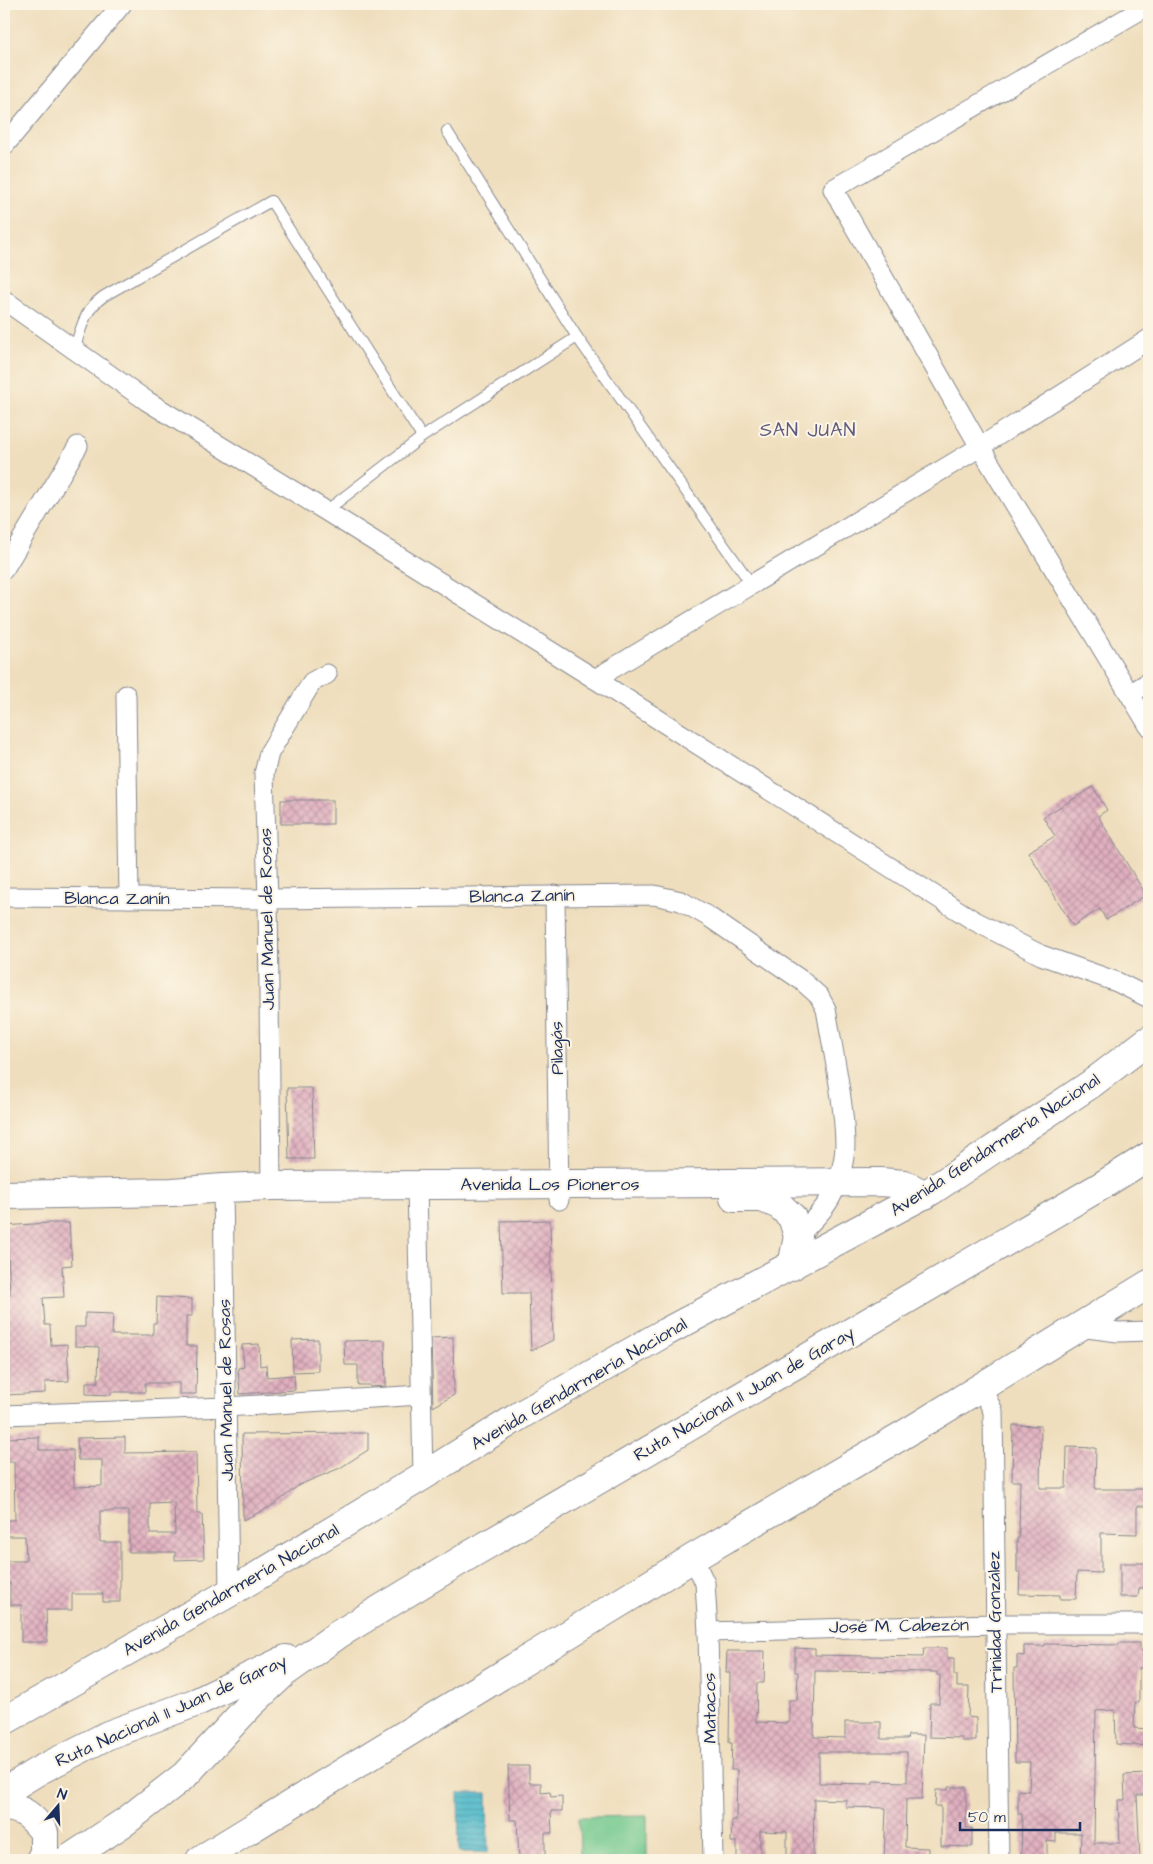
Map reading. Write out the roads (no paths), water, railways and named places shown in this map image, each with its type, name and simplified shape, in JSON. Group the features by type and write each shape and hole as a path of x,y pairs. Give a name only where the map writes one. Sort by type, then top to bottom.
{"main road":[{"name":"Avenida Gendarmería Nacional","path":"4,1721 228,1593 524,1413 666,1332 925,1195 1091,1084 1149,1040"},
{"name":"Ruta Nacional 11 Juan de Garay","path":"67,1860 126,1821 185,1774 251,1704 284,1673 339,1634 468,1556 1101,1186 1149,1156"},
{"name":"Avenida Los Pioneros","path":"4,1195 172,1192 223,1196 559,1192 881,1182 904,1184 925,1195"},
{"name":"Avenida Los Pioneros","path":"223,1196 271,1186 417,1194"},
{"name":"Avenida Los Pioneros","path":"559,1192 762,1198 779,1205 792,1217 798,1236"},
{"path":"792,1266 798,1236"},
{"path":"200,1860 693,1558 899,1437 1149,1284"},
{"name":"Ruta Nacional 11 Juan de Garay","path":"4,1792 38,1771 108,1735 197,1702 339,1634"},
{"path":"4,1807 14,1808 31,1816 44,1832 44,1853 40,1860"}],"street":[{"path":"4,146 122,4"},
{"path":"1149,5 833,189 980,447 1149,726"},
{"path":"4,300 147,401 595,679 973,920 1041,955 1117,982 1149,998"},
{"path":"595,679 980,447 1149,339"},
{"path":"4,569 78,446"},
{"name":"Juan Manuel de Rosas","path":"271,1186 268,899 264,774 269,753 312,682 327,674"},
{"path":"1130,694 1149,682"},
{"path":"126,695 129,898"},
{"name":"Pilagás","path":"555,895 559,1192"},
{"name":"Blanca Zanín","path":"4,897 268,899 654,895 681,901 709,917 801,980 819,996 826,1009 841,1108 845,1143 844,1157 837,1182 827,1204 798,1236"},
{"path":"417,1194 423,1476"},
{"name":"Juan Manuel de Rosas","path":"223,1196 228,1593"},
{"path":"1079,1327 1118,1332 1149,1331"},
{"name":"Trinidad González","path":"981,1387 993,1411 999,1860"},
{"path":"4,1415 226,1406 421,1395"},
{"name":"Matacos","path":"693,1558 705,1583 708,1632 713,1860"},
{"name":"José M. Cabezón","path":"708,1632 995,1624 1149,1624"}],"lane":[{"path":"447,131 577,337 752,585"},
{"path":"74,350 85,316 92,304 271,201 422,437"},
{"path":"326,511 422,437 577,337"}],"water":[{"path":"458,1793 487,1793 488,1852 459,1852"}],"district":[{"name":"SAN JUAN","path":"808,430"}]}
